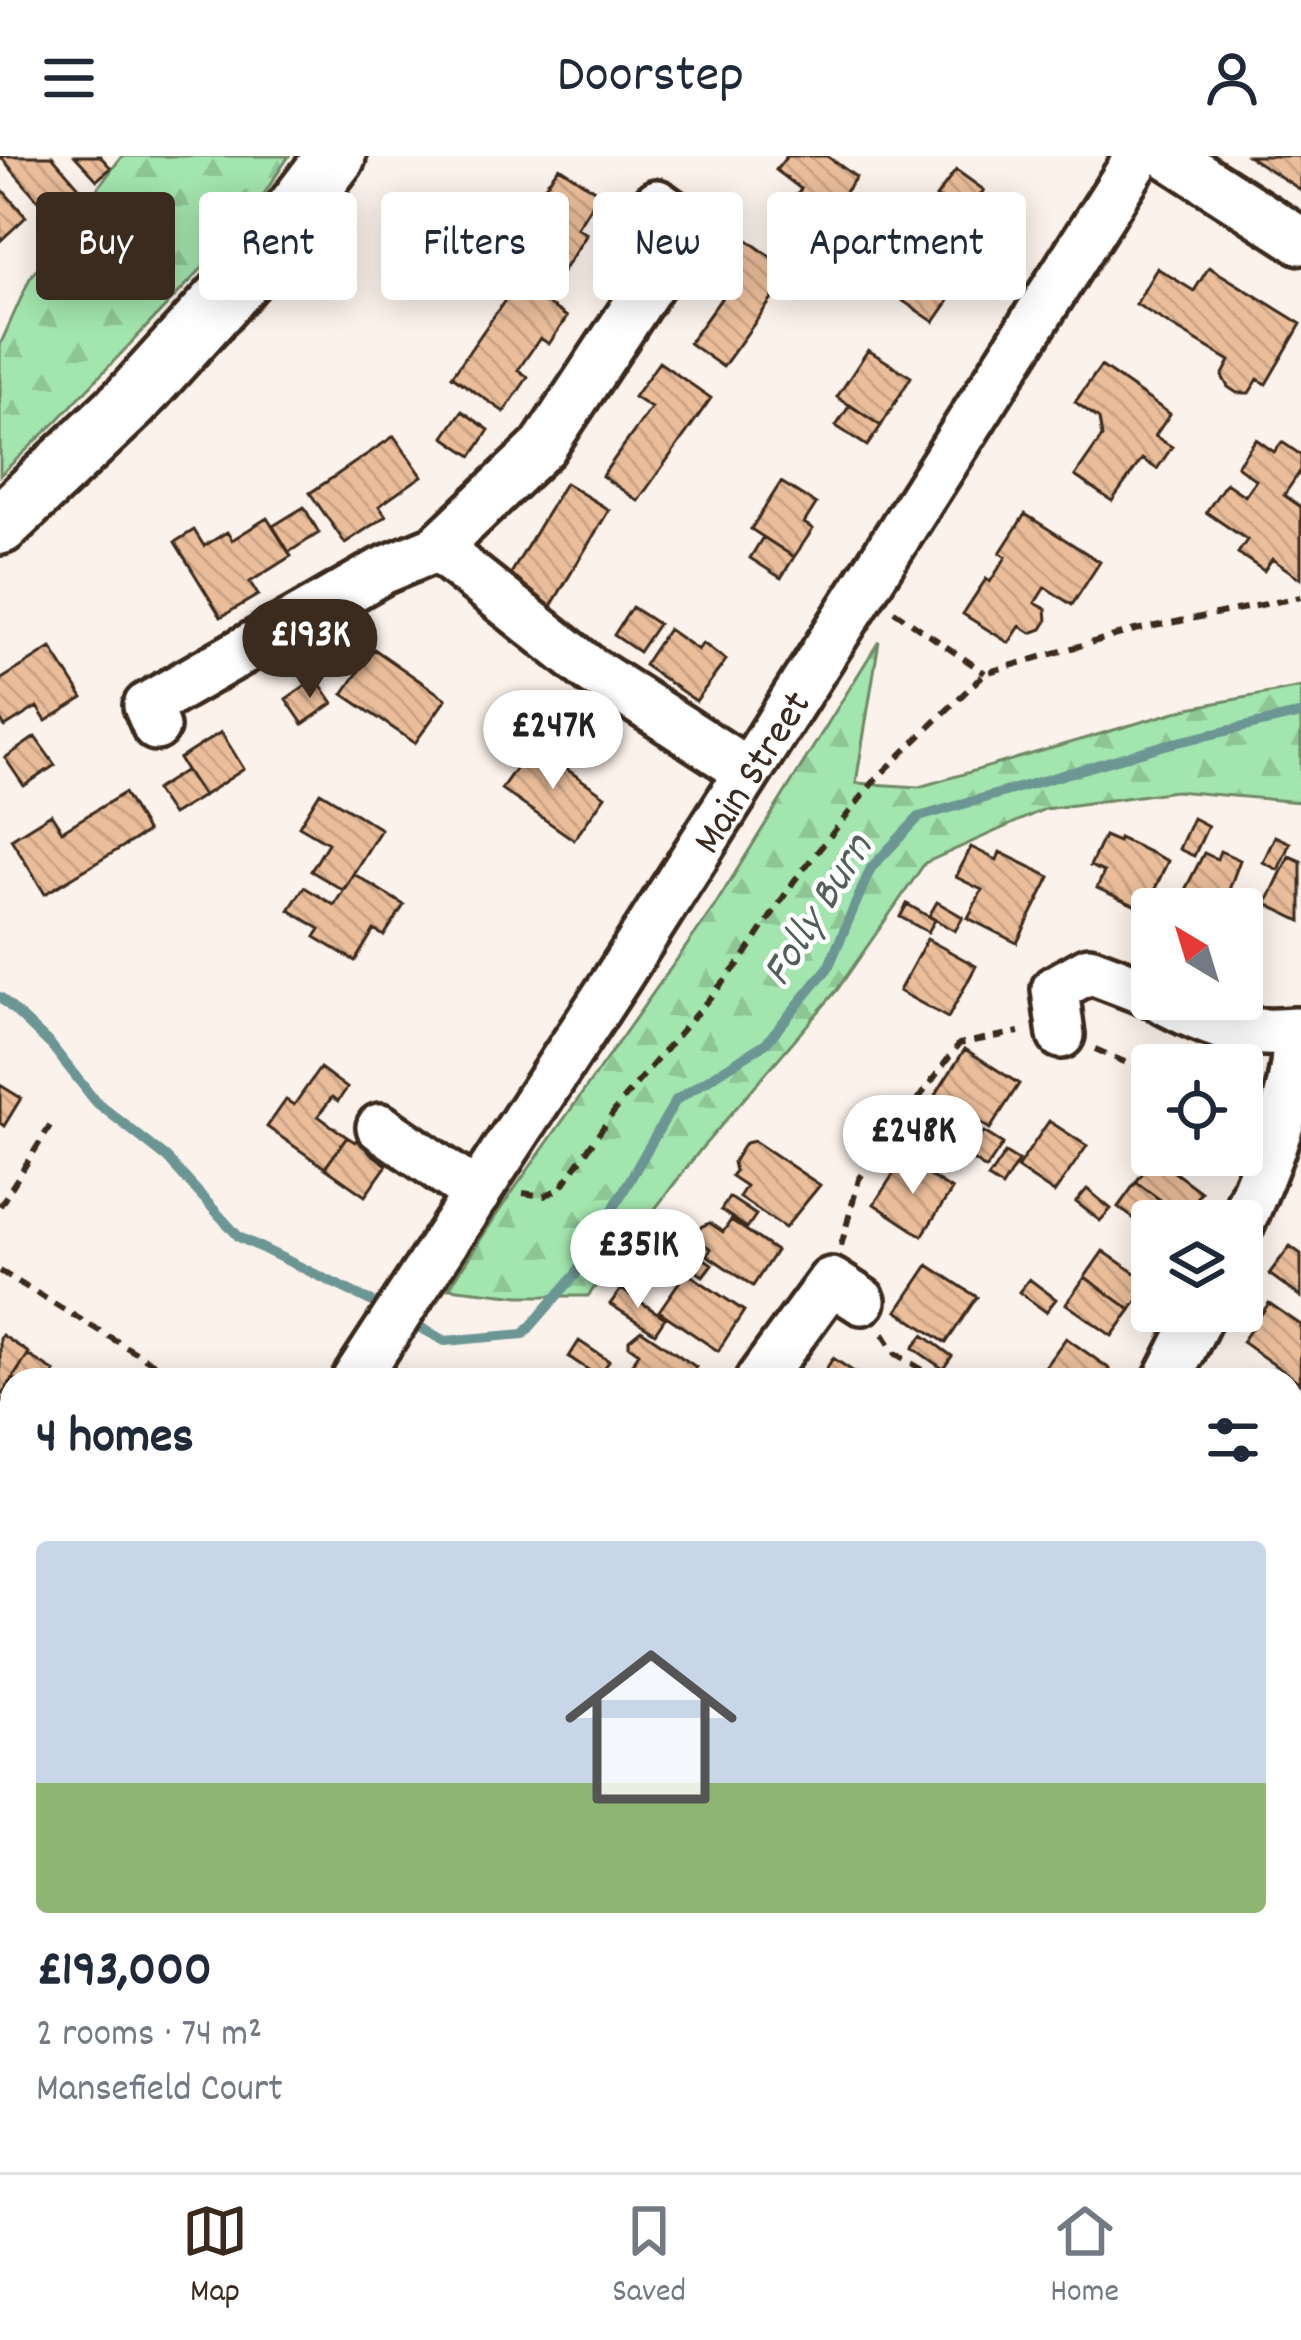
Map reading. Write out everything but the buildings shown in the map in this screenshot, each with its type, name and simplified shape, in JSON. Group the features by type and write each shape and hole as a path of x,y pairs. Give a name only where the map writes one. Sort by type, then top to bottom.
{"main road":[{"path":"0,525 131,401 249,272 336,156"}],"street":[{"name":"Main Street","path":"367,1363 1139,156"},
{"path":"1169,156 1301,241"},
{"path":"143,702 382,571 437,548 544,447 630,300"},
{"path":"437,548 589,669 746,771"},
{"path":"1061,1035 1054,988 1088,970 1131,986"},
{"path":"1199,1020 1251,1035 1299,1023 1286,1101 1250,1200"},
{"path":"380,1126 483,1185"},
{"path":"771,1368 846,1291"},
{"path":"1173,1368 1191,1332"}],"path":[{"path":"862,590 985,673"},
{"path":"483,1185 544,1196 561,1188 620,1103 742,959 794,881 876,779 985,673 1135,630 1301,597"},
{"path":"920,1368 896,1354 846,1291 859,1179 958,1044 1029,1030 1061,1035 1131,1065"},
{"path":"0,1206 50,1126"},
{"path":"0,1271 161,1368"}],"green space":[{"path":"122,156 289,156 265,192 199,192 199,271 175,297 175,192 95,192"},
{"path":"36,270 36,300 172,300 0,475 0,345"},
{"path":"879,641 856,783 919,787 1189,708 1301,687 1301,802 1175,791 1045,809 925,863 837,990 701,1149 588,1296 519,1296 449,1288 714,907"}],"waterway":[{"name":"Folly Burn","path":"405,1319 445,1341 524,1334 575,1275 676,1100 766,1043 828,968 871,868 919,817 1165,745 1301,714"},
{"name":"Folly Burn","path":"0,997 51,1045 96,1102 167,1158 239,1237 389,1310"}]}
